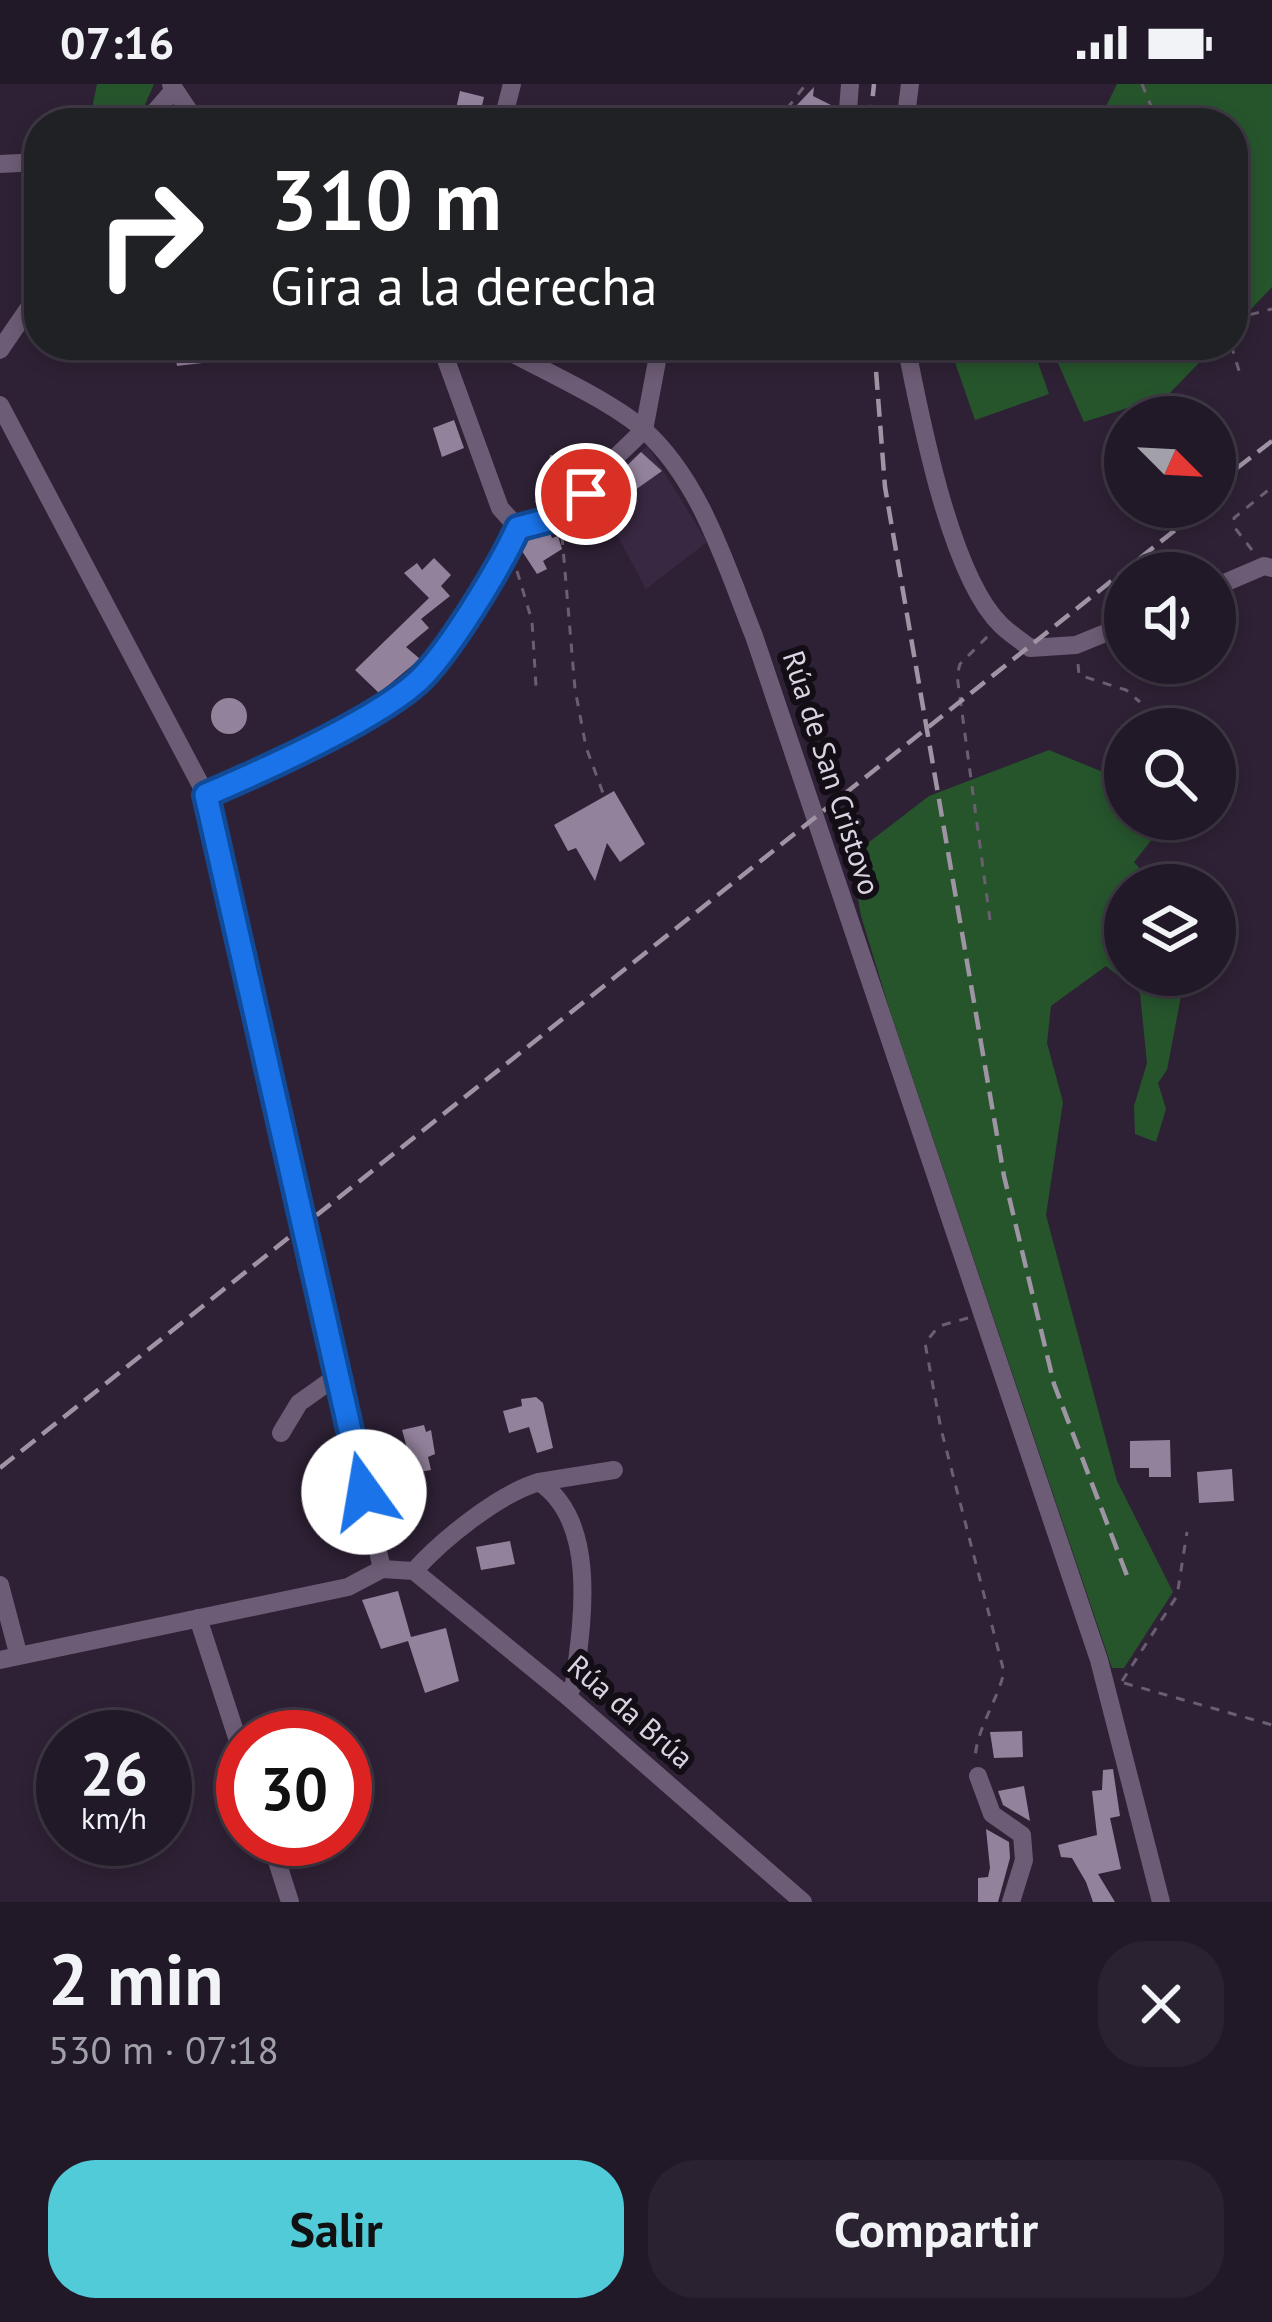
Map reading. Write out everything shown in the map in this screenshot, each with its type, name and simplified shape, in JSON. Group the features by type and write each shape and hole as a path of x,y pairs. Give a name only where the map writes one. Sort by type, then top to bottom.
{"street":[{"path":"0,350 24,315"},
{"path":"446,360 500,508 518,528"},
{"name":"Rúa de San Cristovo","path":"523,360 644,430 693,497 754,636 1099,1660 1161,1902"},
{"path":"518,528 552,519 586,494 592,480 644,430 657,360"},
{"path":"910,360 954,533 973,585 998,623 1030,648 1076,645 1104,634"},
{"path":"0,405 206,795 382,1569"},
{"path":"206,795 349,725 418,681 506,556 518,528"},
{"path":"1236,579 1268,567"},
{"path":"281,1433 299,1403 337,1376"},
{"path":"0,1585 9,1657 348,1586 382,1569 414,1571 438,1545 520,1488 614,1470"},
{"path":"539,1483 553,1492 577,1548 582,1594 574,1684 567,1696"},
{"name":"Rúa da Brúa","path":"414,1571 567,1696 803,1902"},
{"path":"198,1618 228,1710"},
{"path":"978,1776 992,1814 1022,1835 1024,1860 1011,1902"},
{"path":"279,1866 290,1902"}],"path":[{"path":"788,108 806,84"},
{"path":"1235,360 1240,377"},
{"path":"1268,567 1235,528 1234,518 1272,487"},
{"path":"552,519 567,550 567,628 574,689 586,747 603,793"},
{"path":"506,556 521,579 532,621 536,686"},
{"path":"990,920 957,676 960,664 998,623"},
{"path":"1076,645 1079,674 1126,690 1140,702"},
{"path":"978,1776 975,1744 1004,1672 941,1429 925,1343 939,1326 981,1313"},
{"path":"1186,1532 1177,1596 1121,1682 1272,1725"}],"shaded area":[{"path":"648,446 707,542 646,589 592,488"}],"green space":[{"path":"97,84 154,84 144,108 92,108"},
{"path":"1117,84 1272,84 1272,287 1248,312 1248,108 1105,108"},
{"path":"954,360 1037,360 1049,394 975,420"},
{"path":"1057,360 1202,360 1168,395 1104,396 1104,416 1084,422"},
{"path":"1049,750 1104,772 1104,840 1151,840 1136,864 1104,864 1104,967 1051,1006 1047,1043 1063,1102 1046,1215 1117,1481 1173,1592 1124,1668 1112,1668 861,916 851,856 929,796"},
{"path":"1140,996 1181,996 1167,1070 1158,1083 1166,1109 1156,1142 1135,1134 1134,1106 1147,1063"}],"building":[{"path":"814,87 813,96 835,107 835,108 794,108"},
{"path":"460,91 484,97 481,108 456,108"},
{"path":"176,360 211,360 211,362 177,366"},
{"path":"454,420 464,448 442,457 433,428"},
{"path":"641,452 662,471 621,500 609,483"},
{"path":"550,455 571,459 582,472 557,498 548,478"},
{"path":"550,533 552,538 558,536 562,549 543,561 547,569 537,574 522,551 527,539"},
{"path":"434,558 451,575 441,586 450,596 421,619 429,628 406,647 420,659 379,693 355,670 429,598 404,573 417,563 422,570"},
{"path":"229,698 242,703 247,716 242,729 229,734 216,729 211,716 216,703"},
{"path":"614,791 645,844 620,862 607,843 595,881 576,848 568,851 554,825"},
{"path":"536,1397 543,1403 553,1448 537,1453 529,1427 509,1433 503,1411 522,1406 521,1399"},
{"path":"424,1425 426,1432 431,1430 435,1454 428,1457 431,1470 414,1473 402,1430"},
{"path":"1170,1440 1171,1477 1149,1477 1149,1468 1130,1468 1130,1441"},
{"path":"336,1460 349,1484 353,1507 335,1510 316,1472"},
{"path":"1232,1469 1234,1501 1199,1503 1197,1472"},
{"path":"510,1541 515,1564 481,1570 476,1547"},
{"path":"398,1591 411,1637 446,1628 459,1681 425,1693 408,1641 381,1649 362,1600"},
{"path":"1022,1731 1023,1757 994,1758 990,1732"},
{"path":"1113,1769 1120,1816 1110,1818 1121,1869 1098,1874 1115,1902 1093,1902 1072,1858 1061,1857 1058,1845 1097,1835 1092,1791 1102,1790 1103,1770"},
{"path":"1024,1786 1030,1821 1003,1805 998,1791"},
{"path":"986,1829 1009,1842 1010,1858 998,1902 978,1902 978,1878 988,1877 990,1868"}],"railway":[{"path":"872,108 874,84"},
{"path":"875,360 885,487 1004,1176 1054,1384 1129,1581"},
{"path":"1236,469 1272,441"},
{"path":"0,1468 1178,528"}],"route":[{"path":"364,1492 206,795 349,725 418,681 496,572 518,528 552,519 586,494"}]}
